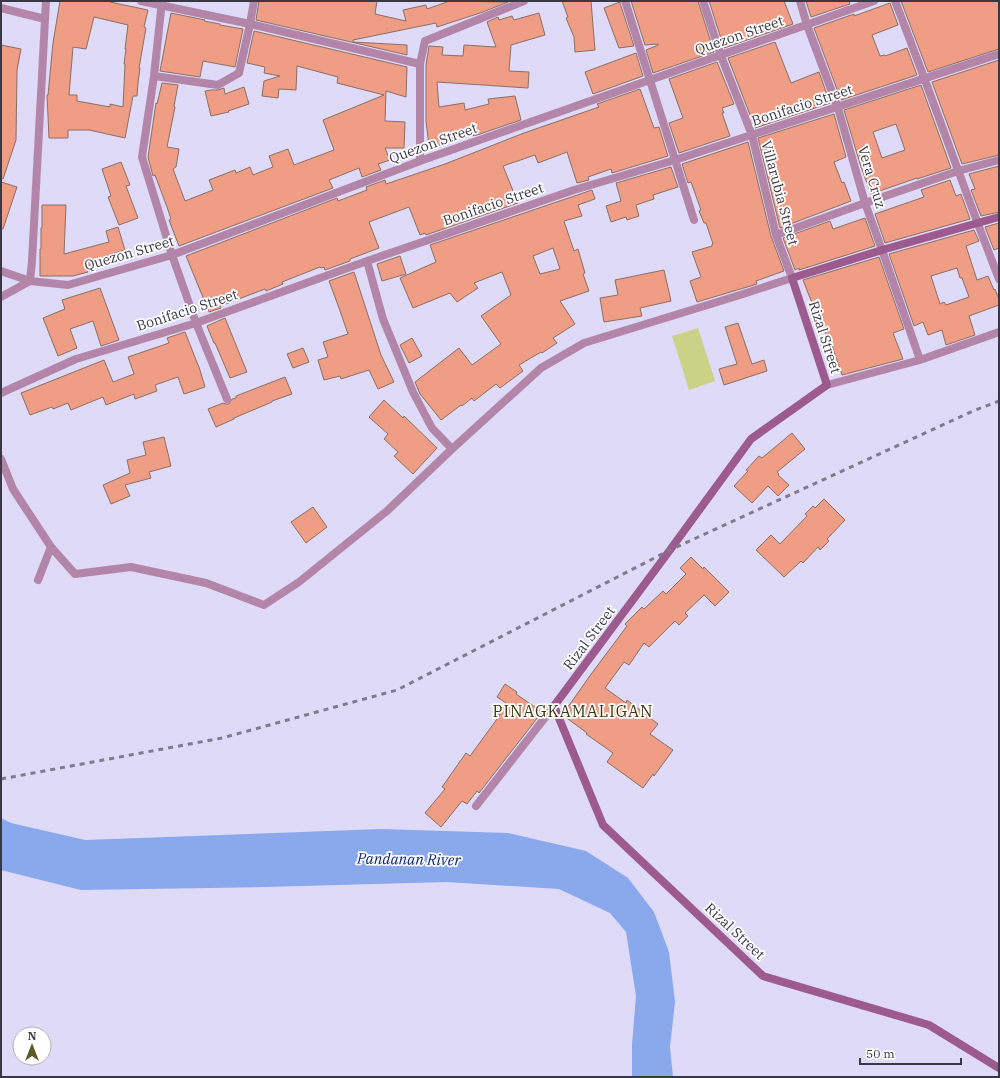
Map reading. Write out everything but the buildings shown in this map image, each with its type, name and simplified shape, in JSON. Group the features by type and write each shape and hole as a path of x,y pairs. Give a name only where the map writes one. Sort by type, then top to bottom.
{"street":[{"path":"1,297 30,281 46,1"},
{"path":"141,1 162,3 420,64"},
{"path":"154,76 218,86 239,73 254,1"},
{"path":"420,161 420,64 424,41 524,1"},
{"path":"625,1 694,220"},
{"name":"Villarubia Street","path":"703,1 721,56 752,135 776,235 792,278"},
{"name":"Vera Cruz","path":"800,1 807,25 838,108 865,203 920,360"},
{"name":"Quezon Street","path":"1,271 30,281 68,285 172,256 420,161 874,1"},
{"path":"895,1 999,279"},
{"path":"162,3 154,76 142,157 172,256 196,322 227,399"},
{"path":"1,8 45,19"},
{"name":"Bonifacio Street","path":"1,393 76,359 196,322 367,261 574,190 675,160 838,108 999,54"},
{"path":"776,235 958,171 999,160"},
{"path":"1,459 13,489 50,547 75,574 131,567 206,583 264,605 299,582 387,511 452,449 541,368 584,343 882,250 999,217"},
{"path":"367,261 383,319 413,392 432,428 452,449"},
{"name":"Rizal Street","path":"792,278 827,385 750,439 554,706 603,825 763,976 929,1025 999,1068"},
{"path":"827,385 920,360 999,332"},
{"path":"38,580 50,547"},
{"path":"476,806 554,706"}],"green space":[{"path":"698,328 715,381 689,390 672,336"}],"water":[{"name":"Pandanan River","path":"1,818 11,823 85,840 381,829 508,833 586,851 628,878 654,912 669,952 675,1002 670,1047 673,1077 632,1077 632,1045 636,996 626,932 610,913 559,889 447,882 81,890 1,870"}],"railway":[{"path":"1,779 222,738 397,690 670,550 973,411 999,401"}],"district":[{"name":"PINAGKAMALIGAN","path":"573,711"}]}
